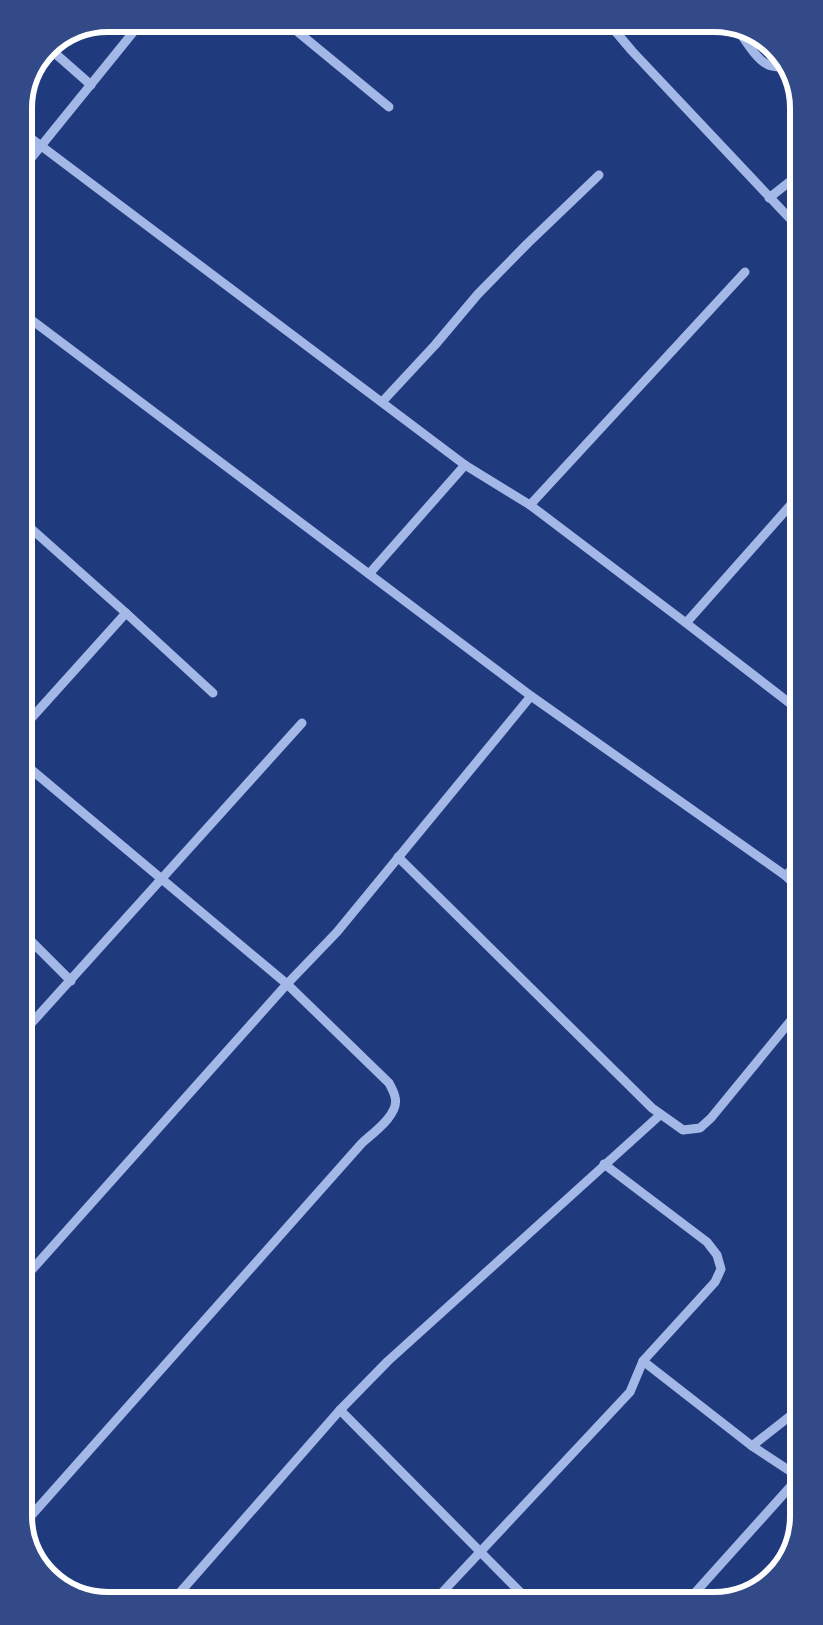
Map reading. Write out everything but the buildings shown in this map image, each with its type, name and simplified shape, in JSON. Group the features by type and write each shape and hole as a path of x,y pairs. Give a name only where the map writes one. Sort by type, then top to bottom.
{"street":[{"path":"33,155 133,32"},
{"path":"298,32 389,107"},
{"path":"617,33 790,219"},
{"path":"745,40 762,62 774,68 778,67"},
{"path":"56,54 91,85"},
{"path":"33,139 465,465 530,505 790,703"},
{"path":"382,402 490,282 599,175"},
{"path":"769,198 790,181"},
{"path":"530,505 745,272"},
{"path":"33,321 531,696 790,880"},
{"path":"369,574 465,465"},
{"path":"686,623 790,506"},
{"path":"33,530 213,693"},
{"path":"33,715 126,613"},
{"path":"33,1269 287,984 337,932 531,696"},
{"path":"33,1022 302,723"},
{"path":"33,771 287,984 388,1083 396,1099 394,1110 384,1124 362,1143 33,1514"},
{"path":"398,857 660,1115 684,1130 700,1128 710,1118 790,1021"},
{"path":"786,876 790,871"},
{"path":"33,942 70,981"},
{"path":"180,1592 340,1410 395,1355 660,1115"},
{"path":"442,1592 630,1392 643,1361 715,1282 721,1269 717,1255 706,1242 604,1164"},
{"path":"643,1361 752,1446 790,1471"},
{"path":"340,1410 520,1592"},
{"path":"752,1446 790,1416"},
{"path":"697,1592 790,1487"}]}
